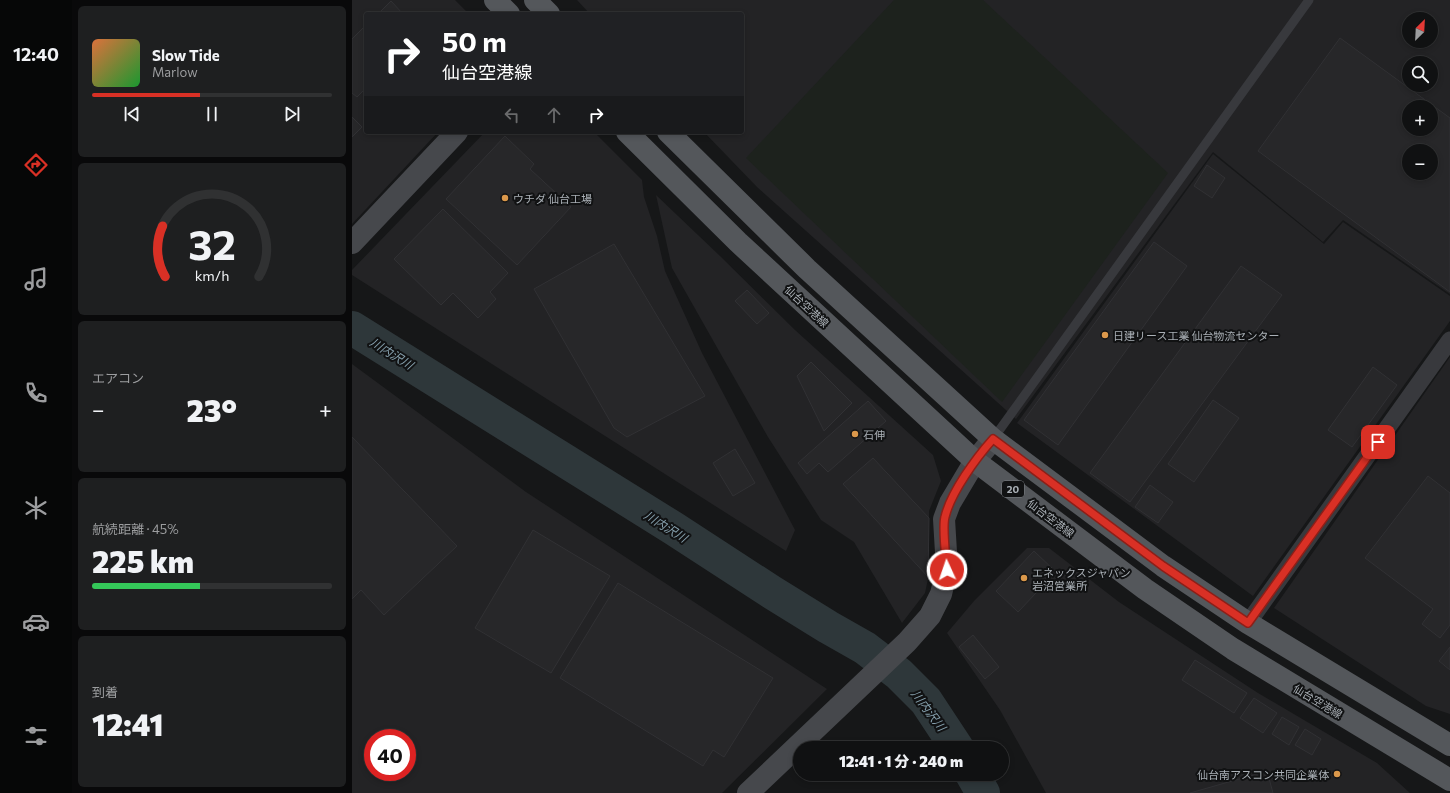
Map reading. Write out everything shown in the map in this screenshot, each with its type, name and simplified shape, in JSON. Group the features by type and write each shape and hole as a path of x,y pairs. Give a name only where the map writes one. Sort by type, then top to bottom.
{"main road":[{"path":"495,0 507,12"},
{"path":"535,0 547,12"},
{"name":"仙台空港線","path":"629,134 738,242 975,461 1145,590 1233,649 1450,780"},
{"name":"20","path":"670,134 807,269 993,439 1163,566 1248,623 1450,745"}],"street":[{"path":"352,243 455,134"},
{"path":"1248,623 1450,340"},
{"path":"748,793 866,679 907,642 930,616 941,594 947,570 944,518 950,503 975,461 993,439"}],"lane":[{"path":"993,439 1309,0"}],"shaded area":[{"path":"352,0 455,0 467,12 364,12 364,134 436,134 352,224"},
{"path":"577,0 1450,0 1450,294 1343,220 1323,242 1213,152 1016,419 757,187 706,134 744,134 744,12 588,12"},
{"path":"894,0 983,0 1168,173 1002,402 746,158"},
{"path":"483,134 596,134 642,180 644,197 657,236 665,271 702,353 795,530 786,551 352,275 352,270"},
{"path":"1213,154 1324,244 1343,222 1450,296 1450,321 1253,596 1017,423"},
{"path":"656,195 795,330 933,455 941,481 929,511 929,574 925,593 902,623 854,542 821,520 768,437 672,268"},
{"path":"1450,357 1450,714 1426,706 1274,608"},
{"path":"352,364 526,492 827,689 722,793 352,793"},
{"path":"1027,548 1049,548 1119,602 1258,693 1377,763 1410,793 1046,793 1000,710 947,633 974,601"}],"building":[{"path":"391,1 401,12 380,12"},
{"path":"364,27 364,90 357,97 352,93 352,39"},
{"path":"1340,38 1402,83 1402,92 1414,92 1425,100 1402,100 1402,136 1438,136 1438,109 1450,118 1450,292 1258,151"},
{"path":"352,117 362,127 352,137"},
{"path":"505,136 534,164 530,169 571,207 517,265 446,199"},
{"path":"1207,165 1225,178 1212,198 1194,186"},
{"path":"443,209 508,273 490,292 496,299 478,318 453,293 441,305 394,259"},
{"path":"1154,242 1187,266 1058,445 1024,420"},
{"path":"614,244 705,396 627,437 614,428 534,289"},
{"path":"1241,266 1282,295 1130,502 1090,473"},
{"path":"747,290 769,313 757,324 735,301"},
{"path":"811,362 852,403 824,431 797,376"},
{"path":"1373,367 1397,385 1352,447 1328,430"},
{"path":"1213,400 1239,418 1194,482 1168,464"},
{"path":"868,401 886,421 828,472 819,463 807,474 798,463"},
{"path":"352,437 457,546 384,615 361,590 352,599"},
{"path":"735,449 755,483 733,496 713,463"},
{"path":"873,458 929,518 928,577 843,484"},
{"path":"1428,476 1450,493 1450,625 1440,638 1422,624 1433,609 1365,558"},
{"path":"1150,485 1173,502 1158,523 1135,507"},
{"path":"533,530 610,576 551,673 475,628"},
{"path":"1034,551 1056,572 1018,612 996,591"},
{"path":"618,583 773,678 724,757 713,750 703,766 560,678"},
{"path":"973,635 999,667 985,679 959,647"},
{"path":"1450,647 1450,670 1439,661"},
{"path":"1195,660 1247,693 1234,713 1182,680"},
{"path":"1254,698 1277,713 1263,733 1240,718"},
{"path":"1282,717 1299,727 1289,745 1272,734"},
{"path":"1305,729 1321,739 1312,755 1295,745"},
{"path":"1267,771 1273,793 1190,793"}],"waterway":[{"name":"川内沢川","path":"352,328 673,528 773,593 865,648 899,674 926,701 952,741"},
{"name":"川内沢川","path":"976,781 983,793"}],"place":[{"name":"ウチダ 仙台工場","path":"505,198"},
{"name":"日建リース工業 仙台物流センター","path":"1105,335"},
{"name":"石伸","path":"855,434"},
{"name":"エネックスジャパン 岩沼営業所","path":"1024,578"},
{"name":"仙台南アスコン共同企業体","path":"1337,774"}],"route":[{"path":"947,570 944,518 950,503 975,461 993,439 1163,566 1248,623 1378,442"}]}
